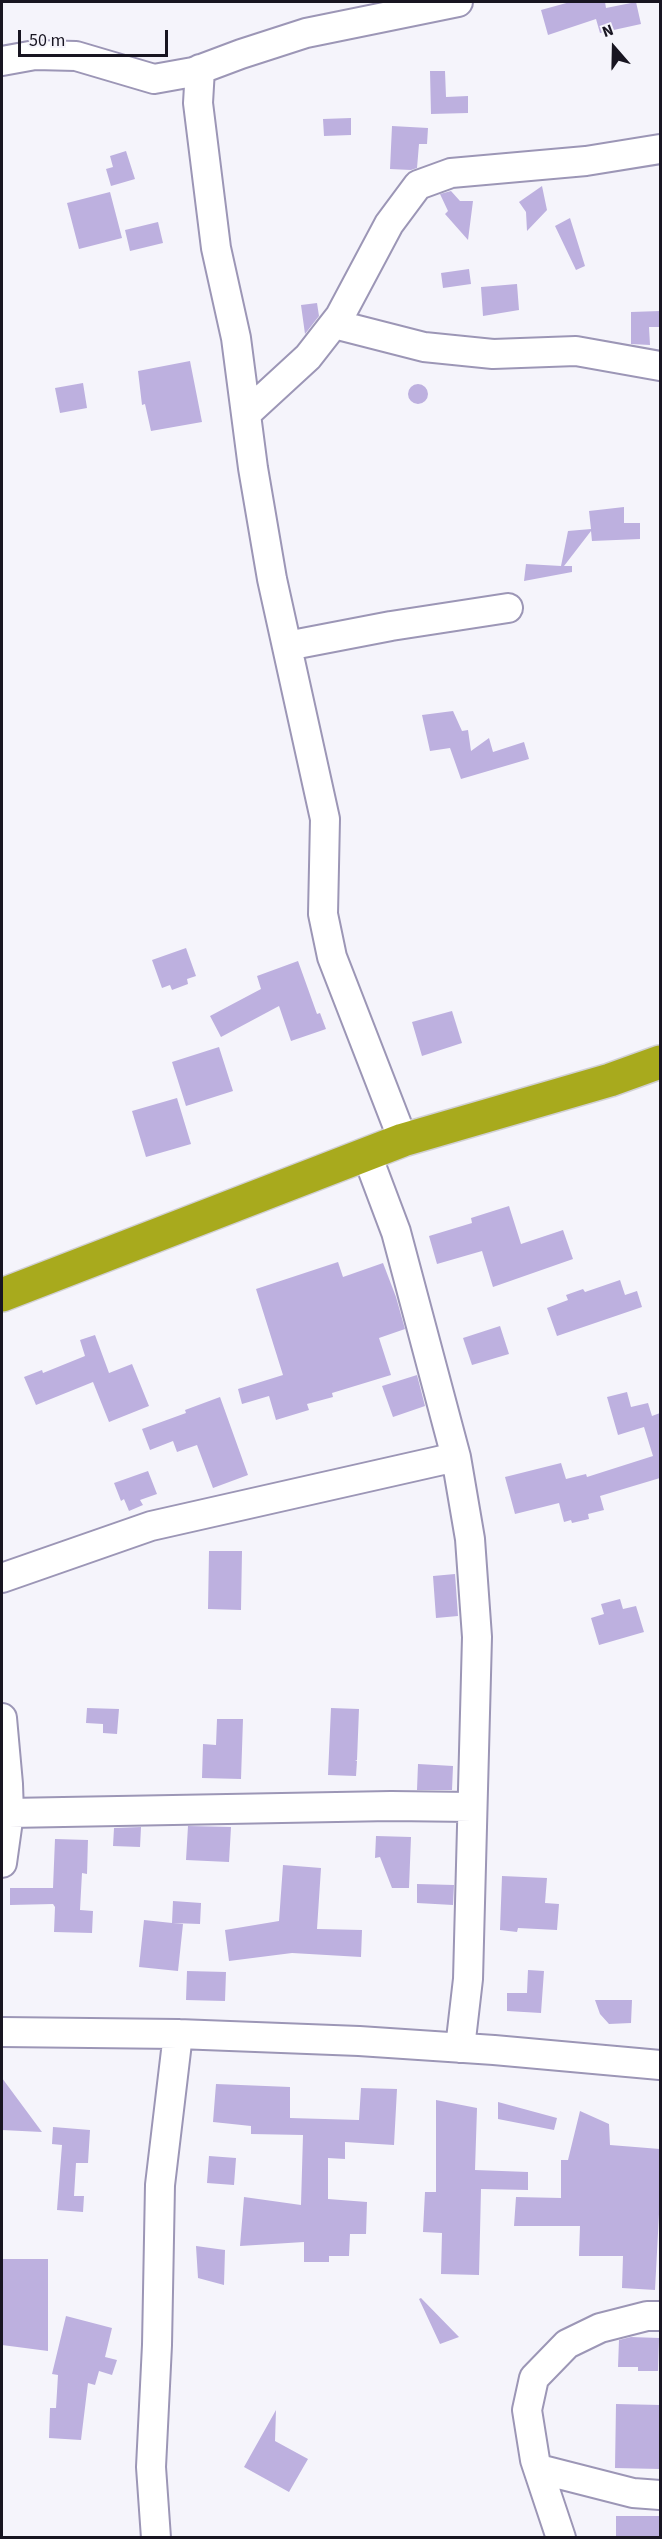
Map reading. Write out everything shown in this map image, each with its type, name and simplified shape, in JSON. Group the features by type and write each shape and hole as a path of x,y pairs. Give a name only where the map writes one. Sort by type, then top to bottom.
{"highway":[{"path":"2,1295 403,1140 610,1080 660,1062"}],"street":[{"path":"2,61 35,55 76,56 154,79 200,69 372,10 458,2"},
{"path":"200,69 198,103 216,248 236,338 273,579 325,819 323,914 332,957 403,1140"},
{"path":"246,414 309,357 334,324 389,224 418,185 451,173 586,161 660,149"},
{"path":"334,324 424,347 493,354 576,351 660,366"},
{"path":"287,646 391,626 508,608"},
{"path":"367,1155 396,1232 456,1457 470,1539 477,1637 468,1979 460,2048"},
{"path":"2,1578 151,1526 456,1457"},
{"path":"2,1718 9,1814 2,1863"},
{"path":"9,1814 391,1806 472,1807"},
{"path":"2,2032 178,2034 460,2048 660,2065"},
{"path":"156,2538 151,2467 157,2345 160,2185 178,2034"},
{"path":"561,2538 539,2469 527,2410 534,2378 567,2344 600,2328 647,2316 660,2316"},
{"path":"539,2469 633,2493 660,2495"}],"building":[{"path":"570,2 605,2 606,8 636,2 641,24 600,33 596,19 548,35 541,10"},
{"path":"430,71 445,71 446,97 468,96 468,113 431,114"},
{"path":"351,118 351,135 324,136 323,119"},
{"path":"392,126 428,128 427,144 419,144 417,168 390,169"},
{"path":"126,151 135,179 111,186 106,169 113,167 110,156"},
{"path":"542,186 547,210 527,231 526,212 519,202"},
{"path":"451,191 460,201 473,201 468,240 445,214 448,211 440,194"},
{"path":"110,192 122,238 79,249 67,203"},
{"path":"570,218 585,266 576,270 555,226"},
{"path":"158,222 163,243 130,251 125,230"},
{"path":"469,269 471,284 443,288 441,273"},
{"path":"517,284 519,310 483,316 481,287"},
{"path":"317,303 319,316 305,334 301,305"},
{"path":"660,311 660,327 649,327 650,345 631,344 631,312"},
{"path":"190,361 202,422 151,431 145,404 142,405 138,371"},
{"path":"83,383 87,408 60,413 55,388"},
{"path":"418,384 425,387 428,394 425,401 418,404 411,401 408,394 411,387"},
{"path":"624,507 624,523 640,523 640,539 592,541 591,531 564,566 572,566 572,572 524,581 526,564 561,566 568,531 591,529 589,511"},
{"path":"453,711 462,731 468,730 471,751 489,738 493,752 524,742 529,759 461,779 450,748 430,751 422,715"},
{"path":"186,948 196,976 187,979 188,984 172,990 170,985 162,988 152,960"},
{"path":"298,961 317,1014 320,1013 326,1029 291,1041 279,1006 221,1037 210,1016 261,989 257,976"},
{"path":"452,1011 462,1043 422,1056 412,1022"},
{"path":"219,1047 233,1091 186,1106 172,1062"},
{"path":"177,1098 191,1144 146,1157 132,1111"},
{"path":"509,1206 521,1244 563,1230 573,1259 493,1287 482,1251 437,1264 429,1236 472,1223 471,1218"},
{"path":"338,1262 343,1277 383,1263 405,1329 379,1338 391,1375 332,1393 333,1397 307,1404 309,1410 276,1420 269,1396 242,1404 238,1389 283,1375 256,1289"},
{"path":"620,1280 625,1295 637,1291 642,1307 557,1336 547,1308 568,1300 566,1295 583,1289 585,1292"},
{"path":"500,1326 509,1354 472,1365 463,1338"},
{"path":"95,1335 109,1373 132,1364 149,1406 109,1422 93,1382 36,1405 24,1377 42,1370 43,1373 85,1356 80,1340"},
{"path":"417,1375 425,1406 393,1417 382,1386"},
{"path":"627,1392 631,1407 648,1403 652,1416 660,1413 660,1478 600,1496 604,1510 588,1514 589,1519 572,1523 571,1520 564,1522 559,1503 515,1514 505,1477 561,1463 566,1479 586,1474 587,1477 653,1456 644,1427 618,1435 607,1397"},
{"path":"220,1397 248,1475 213,1488 197,1445 177,1452 173,1441 150,1450 142,1429 186,1413 185,1410"},
{"path":"148,1471 157,1494 140,1500 143,1505 129,1511 124,1499 121,1501 114,1483"},
{"path":"209,1551 242,1551 241,1610 208,1609"},
{"path":"455,1574 458,1616 436,1618 433,1576"},
{"path":"620,1599 623,1609 636,1606 644,1632 599,1645 591,1618 604,1614 601,1604"},
{"path":"87,1708 119,1709 117,1734 103,1733 103,1724 86,1723"},
{"path":"331,1708 359,1709 356,1776 328,1775"},
{"path":"217,1719 243,1719 241,1779 202,1778 203,1744 216,1745"},
{"path":"418,1764 453,1766 452,1790 417,1790"},
{"path":"188,1826 231,1827 229,1862 186,1860"},
{"path":"141,1827 140,1847 113,1846 114,1828"},
{"path":"376,1836 411,1837 409,1888 392,1888 380,1857 375,1858"},
{"path":"55,1839 88,1840 87,1874 82,1873 80,1910 93,1911 92,1933 54,1932 55,1907 53,1904 10,1905 10,1888 53,1888"},
{"path":"283,1865 321,1868 317,1929 362,1930 361,1957 292,1953 229,1961 225,1930 279,1921"},
{"path":"502,1876 547,1878 545,1903 559,1904 557,1930 518,1928 517,1932 500,1930"},
{"path":"417,1884 454,1885 453,1905 417,1903"},
{"path":"173,1901 201,1903 200,1924 173,1923 183,1924 178,1971 139,1967 144,1920 172,1923"},
{"path":"528,1970 544,1971 541,2013 507,2011 507,1993 527,1993"},
{"path":"187,1971 226,1972 225,2001 186,2000"},
{"path":"595,2000 632,2000 631,2023 609,2024 600,2014"},
{"path":"2,2078 42,2132 2,2130"},
{"path":"216,2084 290,2087 290,2118 359,2120 361,2088 397,2089 394,2145 345,2142 345,2159 328,2158 328,2199 367,2202 366,2234 350,2234 349,2256 329,2256 329,2262 304,2262 304,2242 240,2246 244,2197 301,2205 303,2135 251,2134 251,2126 213,2122"},
{"path":"436,2100 477,2108 475,2170 528,2172 528,2190 481,2189 479,2275 441,2274 442,2233 423,2232 425,2192 436,2192"},
{"path":"498,2102 557,2118 554,2130 498,2119"},
{"path":"580,2111 609,2124 610,2145 660,2149 655,2290 622,2288 623,2256 579,2256 580,2226 514,2226 516,2197 561,2198 561,2160 568,2160"},
{"path":"53,2127 90,2130 88,2163 76,2163 74,2196 84,2196 83,2212 57,2210 62,2145 52,2144"},
{"path":"209,2156 236,2158 234,2185 207,2183"},
{"path":"196,2246 225,2250 224,2285 198,2278"},
{"path":"2,2259 48,2259 48,2351 2,2345"},
{"path":"421,2298 459,2337 440,2344 419,2299"},
{"path":"66,2316 112,2328 105,2357 117,2360 112,2375 99,2371 95,2385 88,2383 81,2440 49,2438 50,2408 56,2408 58,2375 52,2374"},
{"path":"631,2337 659,2338 658,2371 638,2371 638,2367 618,2367 619,2340"},
{"path":"616,2404 660,2405 660,2469 615,2468"},
{"path":"276,2410 275,2441 308,2459 289,2492 244,2467"},
{"path":"616,2516 660,2516 660,2538 616,2538"}]}
